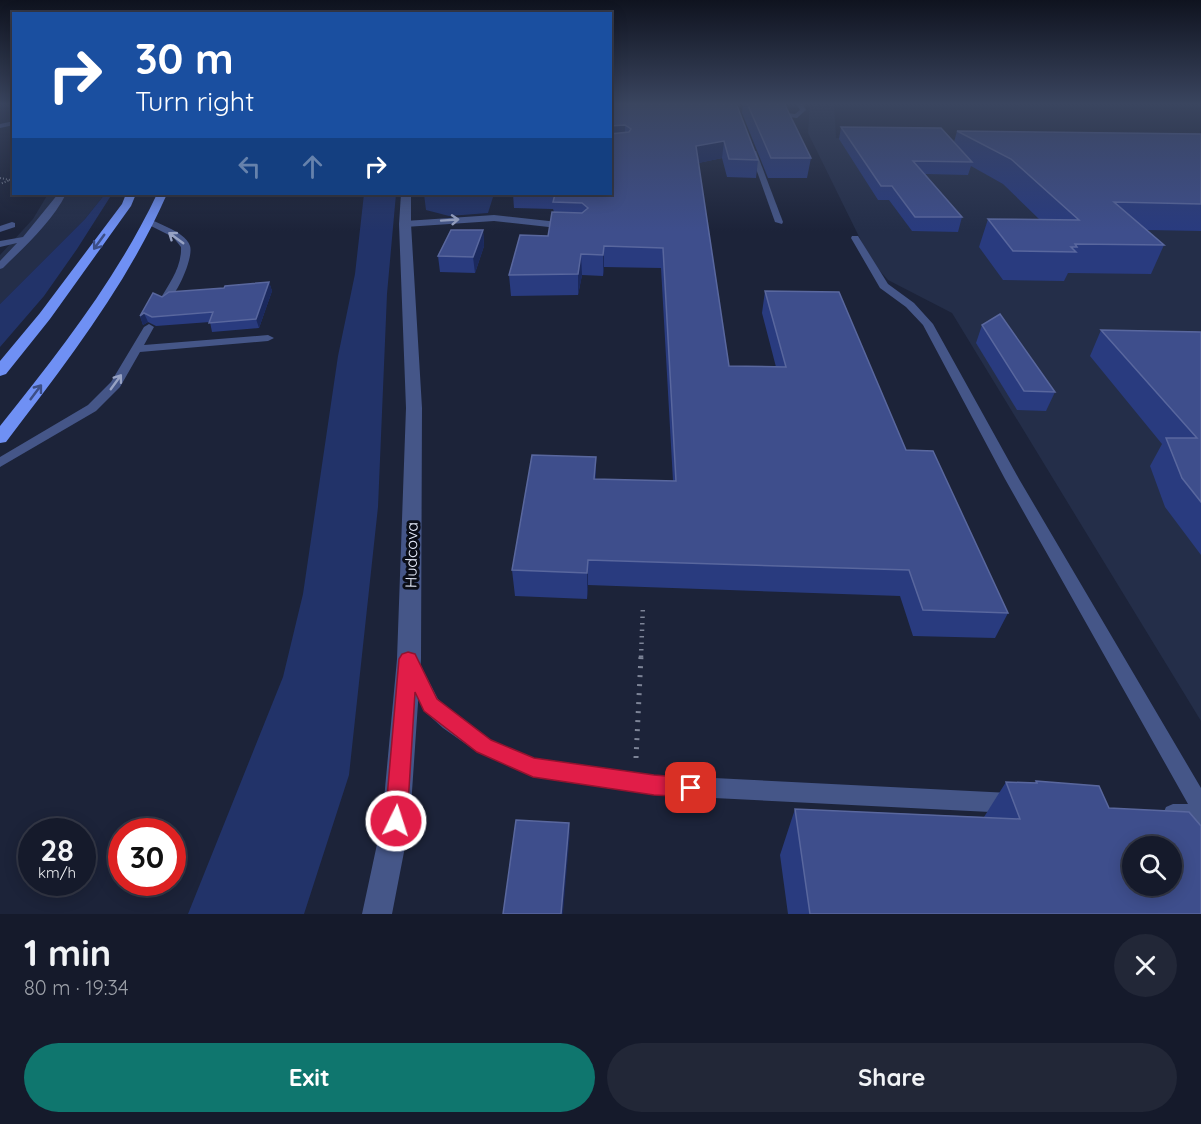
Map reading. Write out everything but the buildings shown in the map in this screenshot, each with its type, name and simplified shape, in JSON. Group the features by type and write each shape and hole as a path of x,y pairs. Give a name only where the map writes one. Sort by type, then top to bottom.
{"highway":[{"path":"0,371 45,316 127,204 131,195"},
{"path":"0,438 95,314 150,222 162,195"}],"street":[{"name":"Hudcova","path":"377,914 396,821 408,659 414,408 405,224 406,195"}],"lane":[{"path":"750,146 779,222"},
{"path":"0,266 26,239 62,195"},
{"path":"405,224 494,218 549,226 582,227"},
{"path":"150,222 183,241 187,249 185,263 164,301"},
{"path":"0,229 12,225"},
{"path":"855,238 884,286 910,305 928,324 1012,480 1201,808"},
{"path":"0,244 26,239"},
{"path":"0,463 92,408 116,384 149,327"},
{"path":"136,349 268,338"},
{"path":"408,659 431,705 484,746 533,767 635,783 728,790 1028,804"},
{"path":"1155,812 1201,815"}],"path":[{"path":"0,178 10,180 0,184"},
{"path":"635,783 644,605"}],"shaded area":[{"path":"814,146 1201,146 1201,721 952,313 888,280 871,261"},
{"path":"47,195 104,195 85,219 0,304 0,255 33,219"},
{"path":"104,195 111,195 44,296 0,347 0,304 85,219"},
{"path":"364,195 396,195 387,294 378,507 349,775 304,914 188,914 283,677 303,594 338,356 355,274"},
{"path":"424,195 488,195 493,197 488,213 449,216 426,210"}],"route":[{"path":"396,821 408,659 431,705 450,722 484,746 533,767 654,785 691,788"}]}
